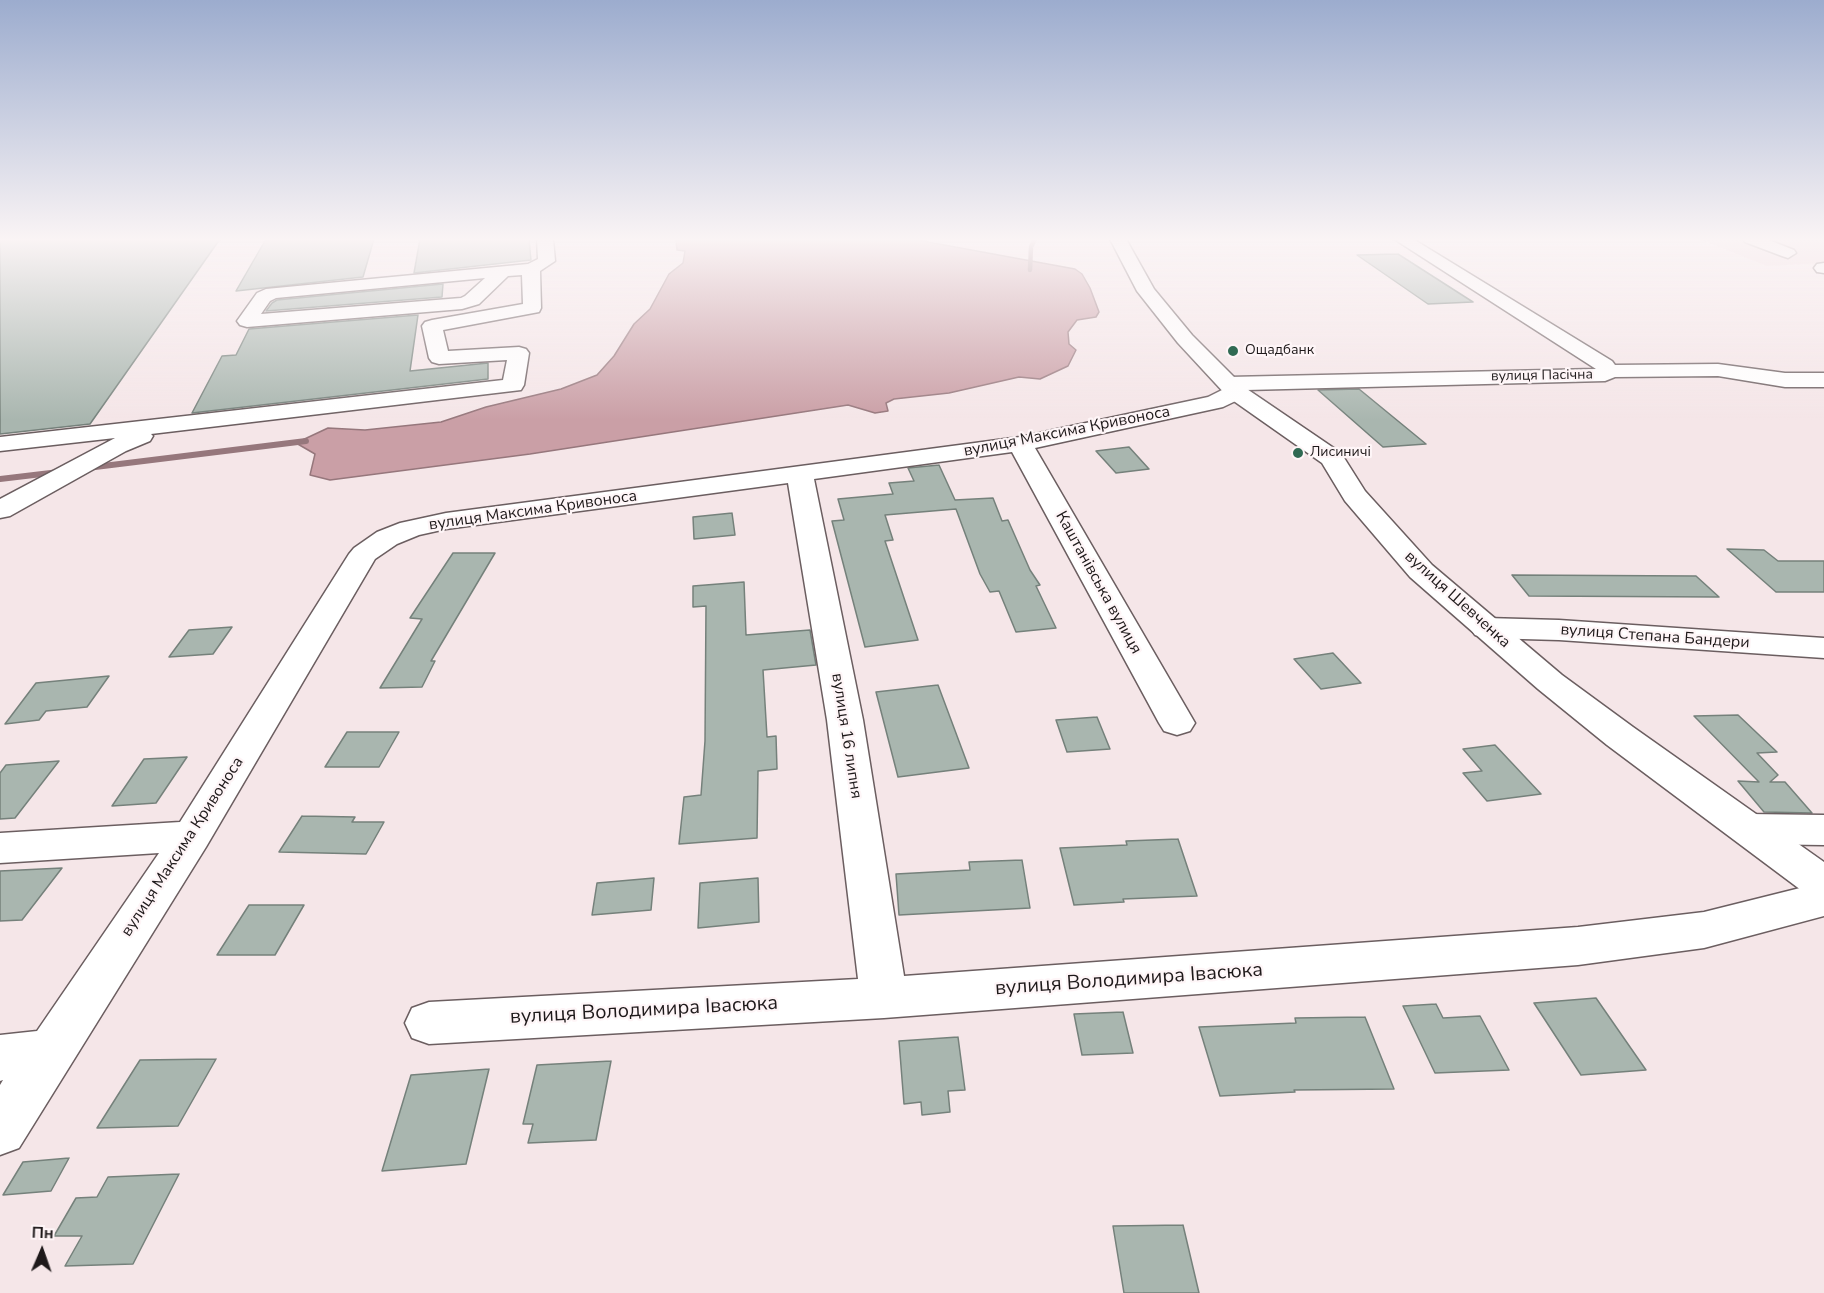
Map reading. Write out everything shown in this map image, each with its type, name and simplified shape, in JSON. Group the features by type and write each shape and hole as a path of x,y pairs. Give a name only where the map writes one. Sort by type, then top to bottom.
{"street":[{"path":"261,299 247,321 462,303 473,299"},
{"path":"0,444 513,386 519,353 439,357 432,326 532,308 532,299"},
{"name":"вулиця Шевченка","path":"1153,299 1185,339 1232,388 1332,458 1354,495 1421,572 1611,729 1824,884"},
{"name":"вулиця Пасічна","path":"1232,388 1605,375 1608,371 1605,365 1499,299"},
{"path":"1608,371 1718,370 1785,380 1824,380"},
{"name":"вулиця Максима Кривоноса","path":"0,1130 192,836 364,554 387,538 410,529 446,521 1020,444 1215,402 1232,388"},
{"path":"0,510 63,478 117,446 174,424"},
{"name":"Каштанівська вулиця","path":"1020,444 1177,723"},
{"name":"вулиця 16 липня","path":"800,475 845,720 884,998"},
{"name":"вулиця Степана Бандери","path":"1486,628 1559,630 1824,648"},
{"path":"1748,829 1824,830"},
{"path":"0,848 192,836"},
{"name":"вулиця Володимира Івасюка","path":"429,1023 884,998 1578,946 1704,930 1824,899"},
{"path":"0,1058 49,1052"}],"shaded area":[{"path":"655,299 1094,299 1099,312 1096,317 1077,320 1068,332 1069,344 1076,350 1068,366 1040,379 1019,377 949,393 894,399 886,403 888,411 875,413 848,405 530,454 330,480 310,475 315,454 296,443 328,428 365,430 441,422 486,407 561,389 597,375 614,356 634,324 650,309"}],"building":[{"path":"0,299 178,299 90,424 0,434"},
{"path":"284,299 413,299 266,311 277,300"},
{"path":"1421,299 1469,299 1473,302 1428,304"},
{"path":"418,315 410,371 488,363 488,379 192,413 222,356 236,355 249,329"},
{"path":"1359,389 1426,444 1383,447 1318,390"},
{"path":"1129,447 1149,469 1116,473 1096,451"},
{"path":"939,465 955,500 993,498 1002,521 1008,520 1030,570 1040,585 1036,586 1056,628 1016,632 999,591 990,592 980,574 956,509 885,515 893,540 885,541 918,640 865,647 832,521 844,520 838,499 893,494 889,483 914,481 908,468"},
{"path":"732,513 735,535 694,539 693,517"},
{"path":"1727,549 1764,550 1778,561 1824,561 1824,592 1776,592"},
{"path":"453,553 495,553 431,661 435,661 422,687 380,688 422,619 410,618"},
{"path":"1512,575 1696,576 1719,597 1529,596"},
{"path":"744,582 746,635 810,630 816,665 763,670 767,737 776,736 777,769 758,771 757,838 679,844 684,797 701,795 705,741 706,606 693,607 693,586"},
{"path":"232,627 213,654 169,657 189,630"},
{"path":"1333,653 1361,683 1321,689 1294,659"},
{"path":"109,676 87,707 46,711 39,720 5,724 36,683"},
{"path":"938,685 969,768 898,777 876,692"},
{"path":"1738,715 1777,752 1757,753 1778,775 1770,782 1785,782 1812,813 1764,812 1738,781 1759,782 1694,716"},
{"path":"1097,717 1110,749 1067,752 1056,720"},
{"path":"347,732 399,732 379,767 325,767"},
{"path":"1495,745 1541,794 1487,801 1463,773 1482,771 1463,749"},
{"path":"187,757 156,803 112,806 144,759"},
{"path":"59,761 15,818 0,819 0,773 6,765"},
{"path":"302,816 355,817 352,822 384,822 366,854 279,852"},
{"path":"1178,839 1197,896 1123,899 1124,902 1074,905 1060,848 1127,845 1126,841"},
{"path":"1022,860 1030,908 899,915 896,874 970,870 969,862"},
{"path":"62,868 22,920 0,921 0,871"},
{"path":"654,878 651,910 592,915 597,883"},
{"path":"758,878 759,922 698,928 700,883"},
{"path":"249,905 304,905 275,955 217,955"},
{"path":"1596,998 1646,1070 1581,1075 1534,1003"},
{"path":"1436,1004 1443,1018 1480,1016 1509,1070 1435,1073 1403,1006"},
{"path":"1123,1012 1133,1053 1082,1055 1074,1014"},
{"path":"1365,1017 1394,1089 1294,1090 1295,1092 1220,1096 1199,1027 1296,1023 1295,1018"},
{"path":"958,1037 965,1090 948,1091 950,1112 922,1115 921,1102 904,1104 899,1041"},
{"path":"216,1059 178,1126 97,1128 140,1060"},
{"path":"611,1061 596,1140 528,1143 533,1124 523,1124 537,1065"},
{"path":"489,1069 466,1164 382,1171 411,1075"},
{"path":"69,1158 51,1191 3,1195 23,1162"},
{"path":"179,1174 133,1264 65,1266 82,1236 54,1236 76,1198 97,1197 108,1177"},
{"path":"1183,1225 1199,1293 1124,1293 1113,1226"}],"waterway":[{"path":"87,468 306,441"},
{"path":"0,479 59,472"}],"place":[{"name":"Ощадбанк","path":"1233,351"},
{"name":"Лисиничі","path":"1298,453"}]}
